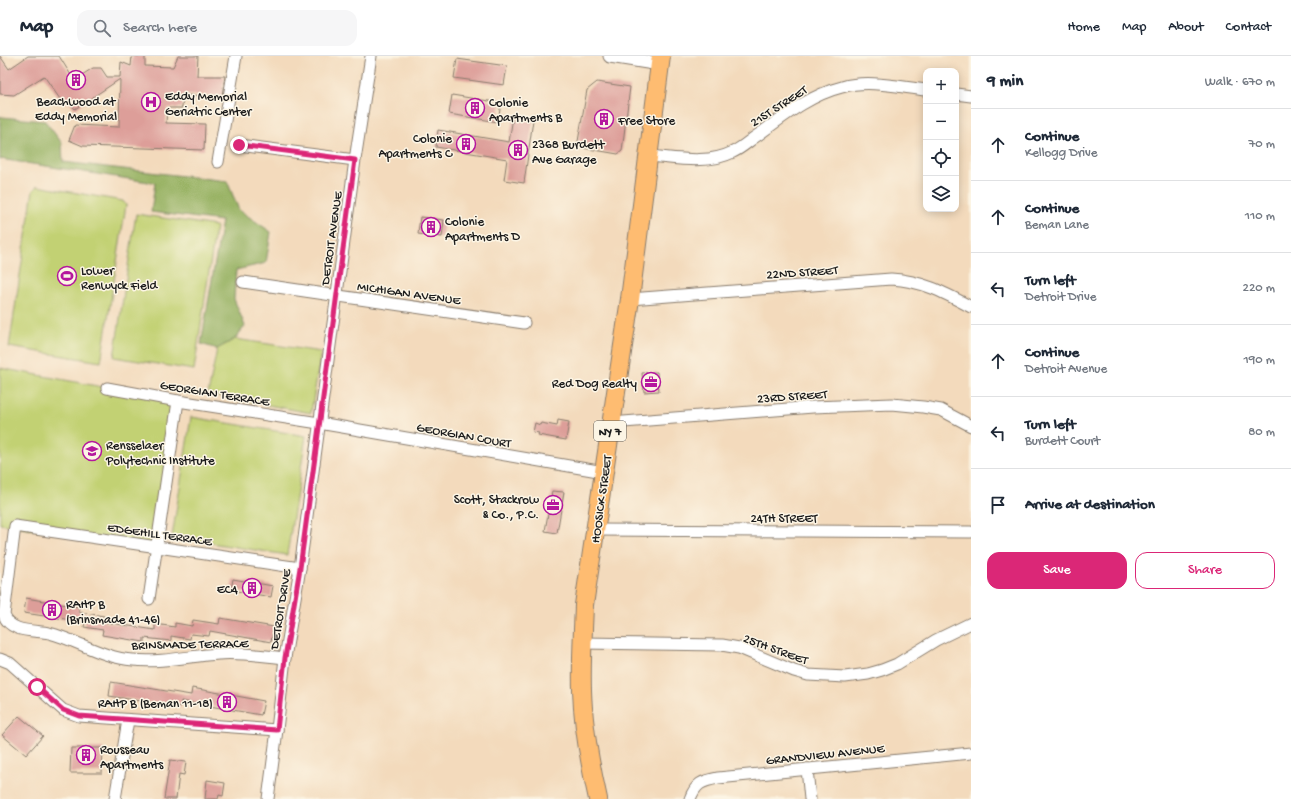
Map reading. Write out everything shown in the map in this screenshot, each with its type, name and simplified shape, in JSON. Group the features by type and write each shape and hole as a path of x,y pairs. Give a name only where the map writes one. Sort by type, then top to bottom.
{"highway":[{"name":"HOOSICK STREET","path":"598,799 591,768 582,691 584,605 630,299 661,60"}],"street":[{"path":"218,162 236,56"},
{"name":"DETROIT AVENUE","path":"319,423 355,160 371,56"},
{"path":"610,56 661,60"},
{"name":"21ST STREET","path":"649,156 691,160 705,159 734,152 800,104 824,92 843,86 864,83 923,90"},
{"path":"959,94 971,96"},
{"path":"239,145 355,160"},
{"name":"22ND STREET","path":"630,299 891,279 921,283 971,307"},
{"name":"MICHIGAN AVENUE","path":"243,282 524,322"},
{"name":"GEORGIAN TERRACE","path":"107,388 178,401 319,423"},
{"path":"148,599 178,401"},
{"name":"23RD STREET","path":"611,424 813,407 892,404 941,410 971,426"},
{"name":"GEORGIAN COURT","path":"319,423 604,472"},
{"name":"DETROIT DRIVE","path":"268,799 285,658 300,568 319,423"},
{"name":"EDGEHILL TERRACE","path":"6,622 4,615 16,526 300,568"},
{"name":"24TH STREET","path":"596,530 971,532"},
{"name":"BRINSMADE TERRACE","path":"6,622 17,628 50,634 115,657 132,660 158,660 219,654 285,658"},
{"name":"25TH STREET","path":"582,643 722,645 739,648 794,671 808,675 844,677 868,674 890,667 936,640 971,623"},
{"path":"0,659 10,663 63,710 70,714 128,720 277,730"},
{"path":"115,799 128,720"},
{"name":"GRANDVIEW AVENUE","path":"690,799 694,790 699,784 718,778 971,753"},
{"path":"807,769 810,799"}],"green space":[{"path":"0,116 45,121 62,143 63,162 227,181 239,210 271,232 266,263 236,270 234,299 245,326 235,339 217,349 201,344 222,221 151,212 155,183 0,159"},
{"name":"Lower Renwyck Field","path":"37,186 123,201 126,205 101,362 9,347 33,190"},
{"path":"136,214 216,226 194,370 114,357"},
{"path":"235,339 321,352 311,413 208,394 217,349"},
{"path":"0,368 178,401 156,547 0,524"},
{"path":"191,417 306,436 287,555 172,537"}],"building":[{"name":"Eddy Memorial Geriatric Center","path":"0,56 9,69 28,56 59,56 74,80 93,68 101,68 107,77 120,77 121,62 131,66 132,56 145,56 145,66 173,67 178,56 198,56 197,76 225,76 222,96 183,95 182,108 167,108 166,123 205,124 204,150 83,146 69,140 75,125 119,127 120,79 75,109 70,103 62,102 44,76 14,95 0,94"},
{"path":"457,59 507,66 504,85 454,78"},
{"name":"Free Store","path":"597,82 630,87 622,151 618,154 577,147 587,90"},
{"name":"Colonie Apartments B","path":"452,95 501,103 498,122 449,114"},
{"path":"513,117 533,120 524,183 504,180 507,159 436,147 438,130 509,142"},
{"name":"Colonie Apartments D","path":"420,217 444,220 442,237 418,234"},
{"name":"Red Dog Realty","path":"657,372 659,391 644,392 642,373"},
{"path":"558,420 569,422 566,440 538,435 539,433 533,432 535,423 540,425 541,423 557,426"},
{"path":"552,491 564,492 557,533 545,531"},
{"name":"EC4","path":"233,579 273,586 271,597 231,590"},
{"path":"26,598 79,607 79,612 104,616 104,622 155,630 155,624 175,627 175,623 192,626 193,620 219,624 220,618 274,627 271,642 210,631 209,636 191,634 190,639 171,636 171,641 144,638 144,642 102,635 103,630 84,627 85,622 24,613"},
{"path":"111,682 191,695 192,688 264,701 261,715 181,701 180,707 109,696"},
{"path":"19,716 43,736 26,755 2,735"},
{"name":"Rousseau Apartments","path":"71,748 103,748 102,773 70,773"},
{"path":"170,760 186,762 184,775 179,774 176,799 164,799"},
{"path":"207,780 225,783 223,796 219,795 218,799 205,799"}],"place":[{"name":"Beachwood at Eddy Memorial","path":"76,80"},
{"name":"Eddy Memorial Geriatric Center","path":"151,102"},
{"name":"Colonie Apartments B","path":"475,108"},
{"name":"Free Store","path":"604,119"},
{"name":"Colonie Apartments C","path":"466,144"},
{"name":"2368 Burdett Ave Garage","path":"518,150"},
{"name":"Colonie Apartments D","path":"431,227"},
{"name":"Lower Renwyck Field","path":"67,276"},
{"name":"Red Dog Realty","path":"651,382"},
{"name":"Rensselaer Polytechnic Institute","path":"92,451"},
{"name":"Scott, Stackrow & Co., P.C.","path":"553,505"},
{"name":"EC4","path":"252,588"},
{"name":"RAHP B (Brinsmade 41-46)","path":"52,610"},
{"name":"RAHP B (Beman 11-18)","path":"227,702"},
{"name":"Rousseau Apartments","path":"86,755"}],"route":[{"path":"37,687 63,710 70,714 79,716 277,730 285,658 300,568 355,160 239,145"}]}
